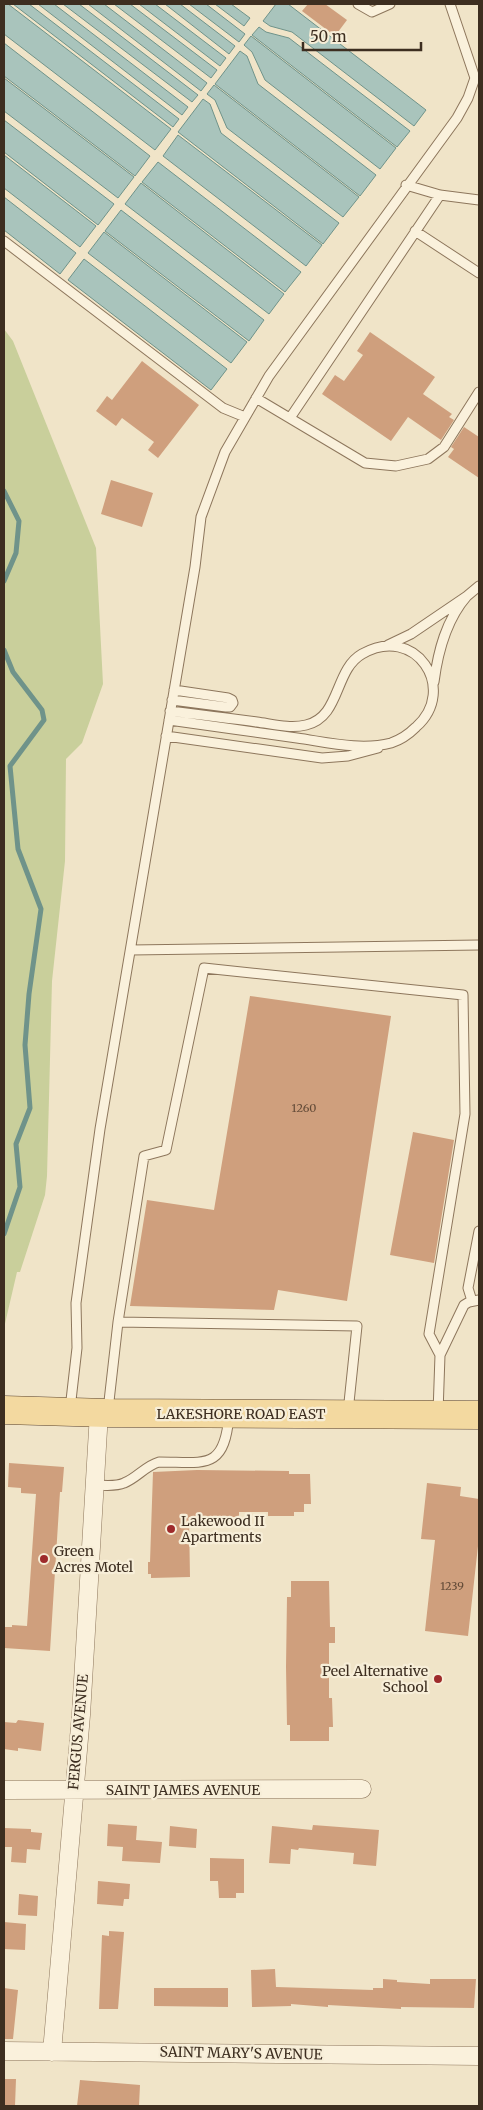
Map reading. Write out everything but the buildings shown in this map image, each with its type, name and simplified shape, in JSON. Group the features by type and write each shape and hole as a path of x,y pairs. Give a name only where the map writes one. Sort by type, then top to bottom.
{"main road":[{"name":"LAKESHORE ROAD EAST","path":"4,1410 103,1413 479,1415"}],"street":[{"name":"FERGUS AVENUE","path":"52,2052 74,1790 95,1485 103,1413"},
{"name":"SAINT JAMES AVENUE","path":"4,1790 362,1789"},
{"name":"SAINT MARY'S AVENUE","path":"4,2051 479,2056"}],"lane":[{"path":"358,4 372,12 390,4"},
{"path":"70,1412 76,1365 77,1294 100,1129 195,567 201,517 225,452 268,376 406,185 457,118 468,98 477,74 450,4"},
{"path":"406,185 440,195 479,200"},
{"path":"290,418 440,195"},
{"path":"415,231 479,273"},
{"path":"4,241 223,408 245,417"},
{"path":"256,398 365,463 396,466 428,459 444,447 479,392"},
{"path":"170,716 284,726 308,724 318,719 328,710 342,677 354,661 368,651 385,646 411,634 479,586"},
{"path":"166,736 322,758 355,755 405,736 424,719 431,702 439,651 449,624 467,596"},
{"path":"385,646 398,646 416,655 427,667 434,685"},
{"path":"172,700 226,707 230,707 233,703 228,698 174,690"},
{"path":"170,716 334,743 371,746 392,742"},
{"path":"131,950 479,945"},
{"path":"103,1413 144,1156 166,1150 204,968 462,995 465,1114 429,1334 440,1355"},
{"path":"438,1415 440,1355 464,1305 476,1300 468,1288 479,1231"},
{"path":"118,1322 357,1326 347,1414"},
{"path":"95,1485 119,1485 152,1464 159,1462 209,1460 220,1452 224,1446 227,1438 229,1414"}],"green space":[{"path":"4,329 13,341 96,548 103,684 82,743 66,759 65,861 52,981 45,1195 20,1272 17,1272 4,1328"}],"water":[{"path":"4,4 8,4 171,129 155,150 4,34"},
{"path":"13,4 29,4 179,119 173,127"},
{"path":"38,4 54,4 188,107 182,115"},
{"path":"63,4 79,4 198,95 192,102"},
{"path":"88,4 104,4 207,83 201,91"},
{"path":"114,4 130,4 217,70 211,78"},
{"path":"139,4 155,4 226,58 220,66"},
{"path":"165,4 180,4 235,46 229,54"},
{"path":"189,4 206,4 245,34 239,42"},
{"path":"215,4 231,4 250,18 244,26"},
{"path":"276,4 288,4 426,110 414,126 292,32 270,26 263,21"},
{"path":"259,27 266,32 289,38 410,131 397,147 252,35"},
{"path":"251,36 396,148 380,169 265,80 252,52 244,45"},
{"path":"4,43 150,156 135,176 4,76"},
{"path":"240,51 247,56 258,84 376,175 360,196 215,84"},
{"path":"4,78 134,177 118,198 4,111"},
{"path":"214,85 359,197 343,217 227,128 215,100 207,94"},
{"path":"203,99 210,104 221,133 339,223 323,244 178,132"},
{"path":"4,120 114,204 98,225 4,152"},
{"path":"178,135 322,245 306,266 163,156"},
{"path":"4,155 96,226 80,247 4,188"},
{"path":"158,162 301,272 285,292 142,182"},
{"path":"141,183 284,294 269,314 125,204"},
{"path":"4,197 76,253 60,274 4,230"},
{"path":"121,210 264,320 249,341 105,231"},
{"path":"104,232 247,342 231,363 88,253"},
{"path":"84,259 227,369 211,390 68,280"}],"waterway":[{"path":"4,491 19,521 16,553 4,581"},
{"path":"4,650 13,672 42,710 44,720 10,766 18,849 41,909 29,994 25,1045 30,1108 16,1144 20,1187 4,1234"}],"place":[{"name":"Lakewood II Apartments","path":"171,1529"},
{"name":"Green Acres Motel","path":"44,1559"},
{"name":"Peel Alternative School","path":"438,1679"}]}
